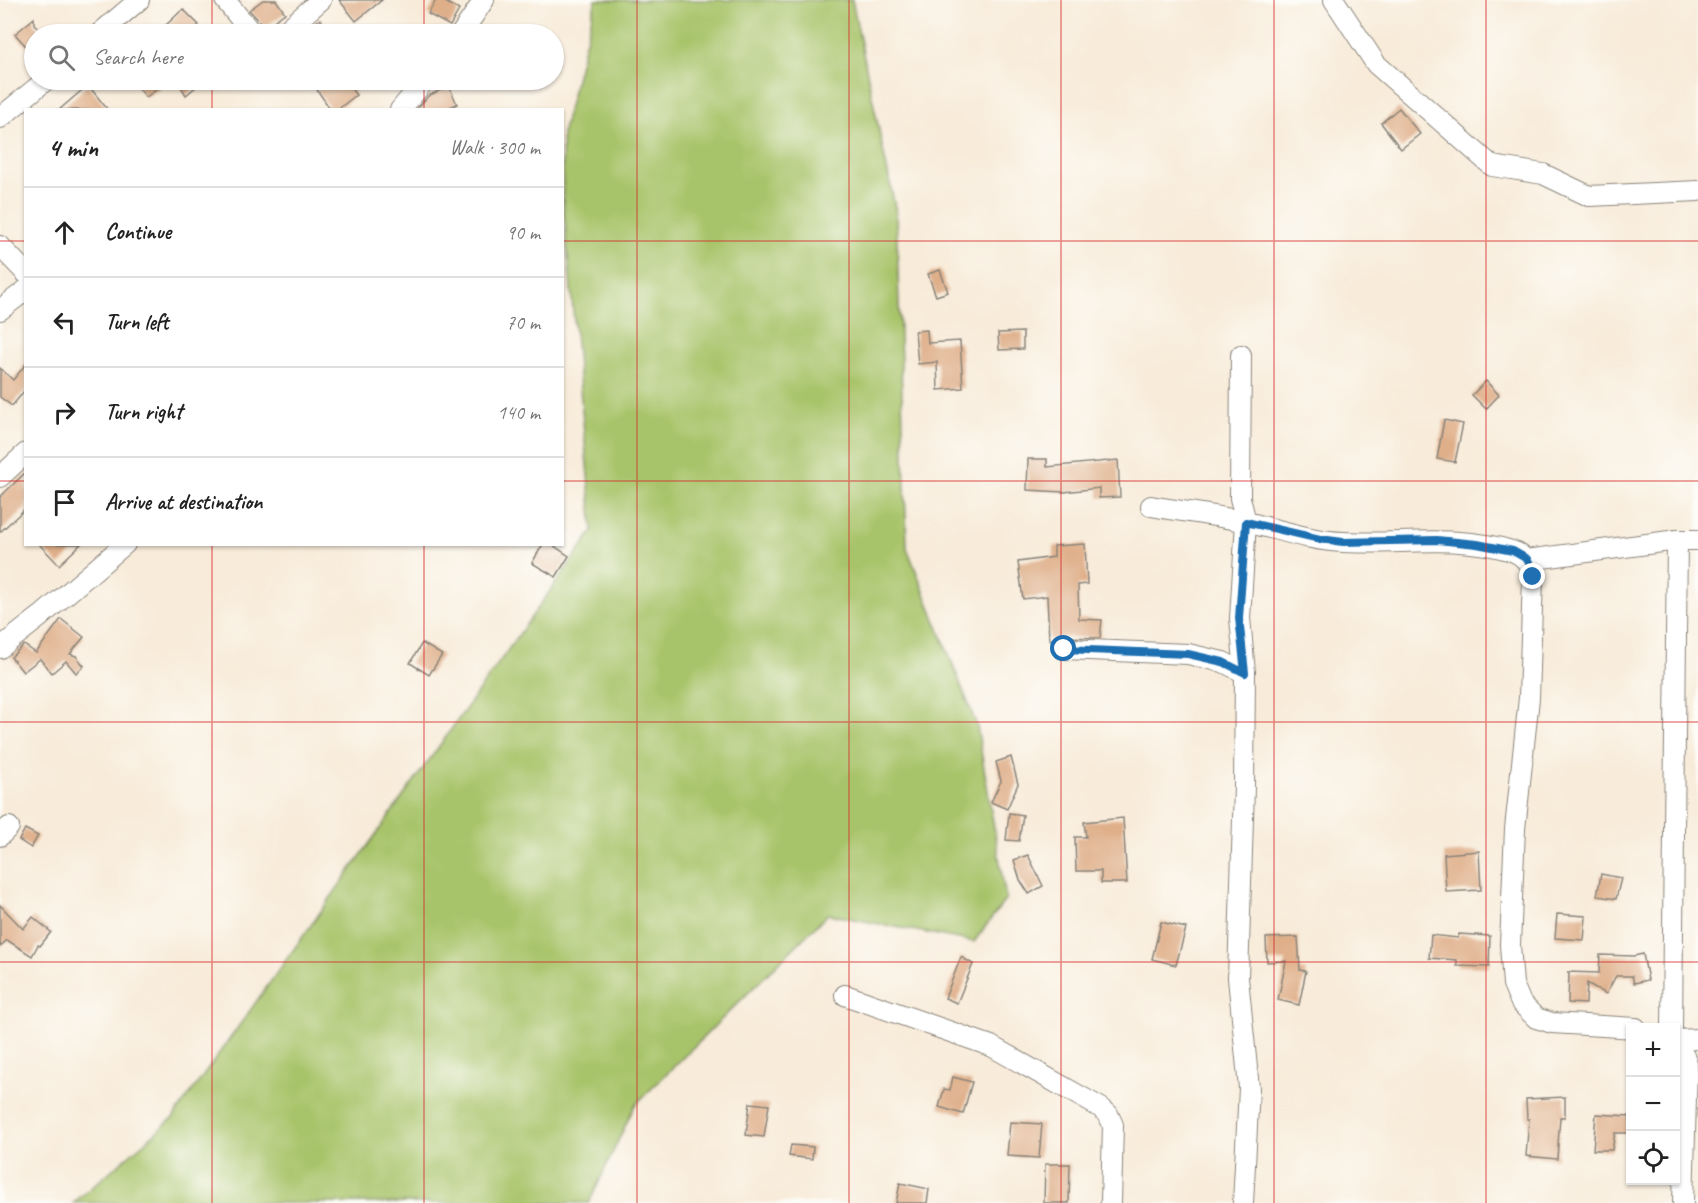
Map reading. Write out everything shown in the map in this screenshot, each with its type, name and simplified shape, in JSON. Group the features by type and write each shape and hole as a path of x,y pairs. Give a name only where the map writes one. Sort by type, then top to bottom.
{"street":[{"path":"110,24 138,0"},
{"path":"225,0 244,24"},
{"path":"293,24 321,0"},
{"path":"467,24 483,0"},
{"path":"1334,0 1376,64 1492,166 1544,174 1589,196 1698,191"},
{"path":"0,118 34,90"},
{"path":"402,108 417,90"},
{"path":"0,246 24,271"},
{"path":"0,310 24,292"},
{"path":"1241,355 1240,498 1246,522 1239,618 1245,673 1238,978 1249,1088 1243,1203"},
{"path":"0,477 24,455"},
{"path":"1151,506 1343,542 1437,540 1477,544 1513,551 1527,560 1533,577 1529,698 1515,829 1510,945 1512,984 1521,1003 1536,1018 1552,1023 1626,1027"},
{"path":"1527,560 1677,540 1698,540"},
{"path":"1672,1023 1677,540"},
{"path":"0,648 123,546"},
{"path":"1064,649 1188,654 1223,662 1245,673"},
{"path":"844,995 991,1046 1101,1108 1108,1114 1113,1125 1111,1203"},
{"path":"1680,1040 1698,1039"},
{"path":"1680,1050 1687,1063 1683,1203"}],"green space":[{"path":"596,0 852,0 896,212 907,548 977,726 1006,899 974,942 828,914 635,1105 589,1203 73,1203 173,1118 593,531 564,212 564,126"}],"building":[{"path":"263,0 276,0 285,13 269,24 262,24 249,10"},
{"path":"339,0 382,0 356,21"},
{"path":"436,0 442,0 459,10 451,24 446,24 428,14"},
{"path":"183,9 198,24 167,24"},
{"path":"320,19 324,24 314,24"},
{"path":"24,26 24,44 15,34"},
{"path":"82,90 92,90 106,108 61,108"},
{"path":"140,90 156,90 146,97"},
{"path":"317,90 352,90 356,95 340,108 330,108"},
{"path":"441,90 451,90 457,104 448,108 418,108 428,96"},
{"path":"1399,108 1420,134 1401,149 1381,123"},
{"path":"940,270 948,292 936,296 928,274"},
{"path":"927,330 928,343 960,341 963,388 938,390 937,362 918,364 915,331"},
{"path":"1023,332 1023,349 999,350 998,333"},
{"path":"24,366 24,391 12,406 0,397 0,368 13,380"},
{"path":"1486,381 1499,395 1486,409 1472,395"},
{"path":"1444,420 1463,424 1455,462 1437,459"},
{"path":"1028,459 1047,459 1047,467 1118,460 1120,497 1099,498 1099,488 1064,492 1027,490"},
{"path":"24,474 24,510 0,532 0,497"},
{"path":"1085,544 1087,584 1078,585 1079,619 1102,620 1100,638 1064,637 1049,640 1047,596 1023,599 1018,562 1054,557 1054,546"},
{"path":"41,546 79,546 59,565"},
{"path":"542,546 554,546 569,556 556,577 532,563"},
{"path":"61,619 84,637 70,654 76,656 84,666 76,673 66,661 52,673 40,659 23,672 11,657 24,645 36,653"},
{"path":"422,643 442,655 429,675 410,663"},
{"path":"1011,757 1018,784 1007,809 991,802 1001,781 996,762"},
{"path":"1009,813 1023,815 1019,841 1006,840"},
{"path":"1123,818 1127,883 1101,883 1101,871 1076,871 1075,837 1086,837 1084,822"},
{"path":"25,829 38,836 31,848 19,840"},
{"path":"1479,851 1481,890 1446,892 1444,854"},
{"path":"1028,855 1043,886 1029,894 1020,880 1014,860"},
{"path":"1601,874 1621,878 1616,899 1597,896"},
{"path":"0,905 23,929 33,917 51,932 40,946 38,945 32,956 7,940 0,947"},
{"path":"1557,914 1586,916 1584,940 1555,938"},
{"path":"1161,922 1186,928 1176,965 1152,959"},
{"path":"1459,934 1490,936 1489,967 1457,966 1457,960 1429,958 1431,935 1458,938"},
{"path":"1298,937 1300,970 1306,971 1299,1005 1278,1000 1286,961 1267,962 1266,938"},
{"path":"1643,954 1648,980 1634,983 1632,976 1616,976 1606,994 1587,983 1586,1004 1568,1003 1569,973 1567,972 1599,973 1600,955"},
{"path":"961,957 973,964 957,1003 945,998"},
{"path":"953,1077 972,1082 963,1114 939,1107 944,1089 950,1090"},
{"path":"1565,1097 1565,1117 1560,1117 1557,1159 1526,1156 1529,1119 1527,1119 1526,1099"},
{"path":"750,1103 769,1105 764,1137 746,1135"},
{"path":"1596,1114 1626,1116 1626,1133 1615,1133 1612,1150 1593,1150"},
{"path":"1010,1122 1042,1124 1039,1158 1007,1156"},
{"path":"791,1145 813,1147 812,1159 789,1156"},
{"path":"1045,1164 1070,1164 1069,1203 1044,1203"},
{"path":"900,1183 929,1189 927,1203 896,1203"}],"route":[{"path":"1064,649 1188,654 1223,662 1245,673 1239,618 1246,522 1343,542 1437,540 1477,544 1513,551 1527,559 1533,577"}]}
